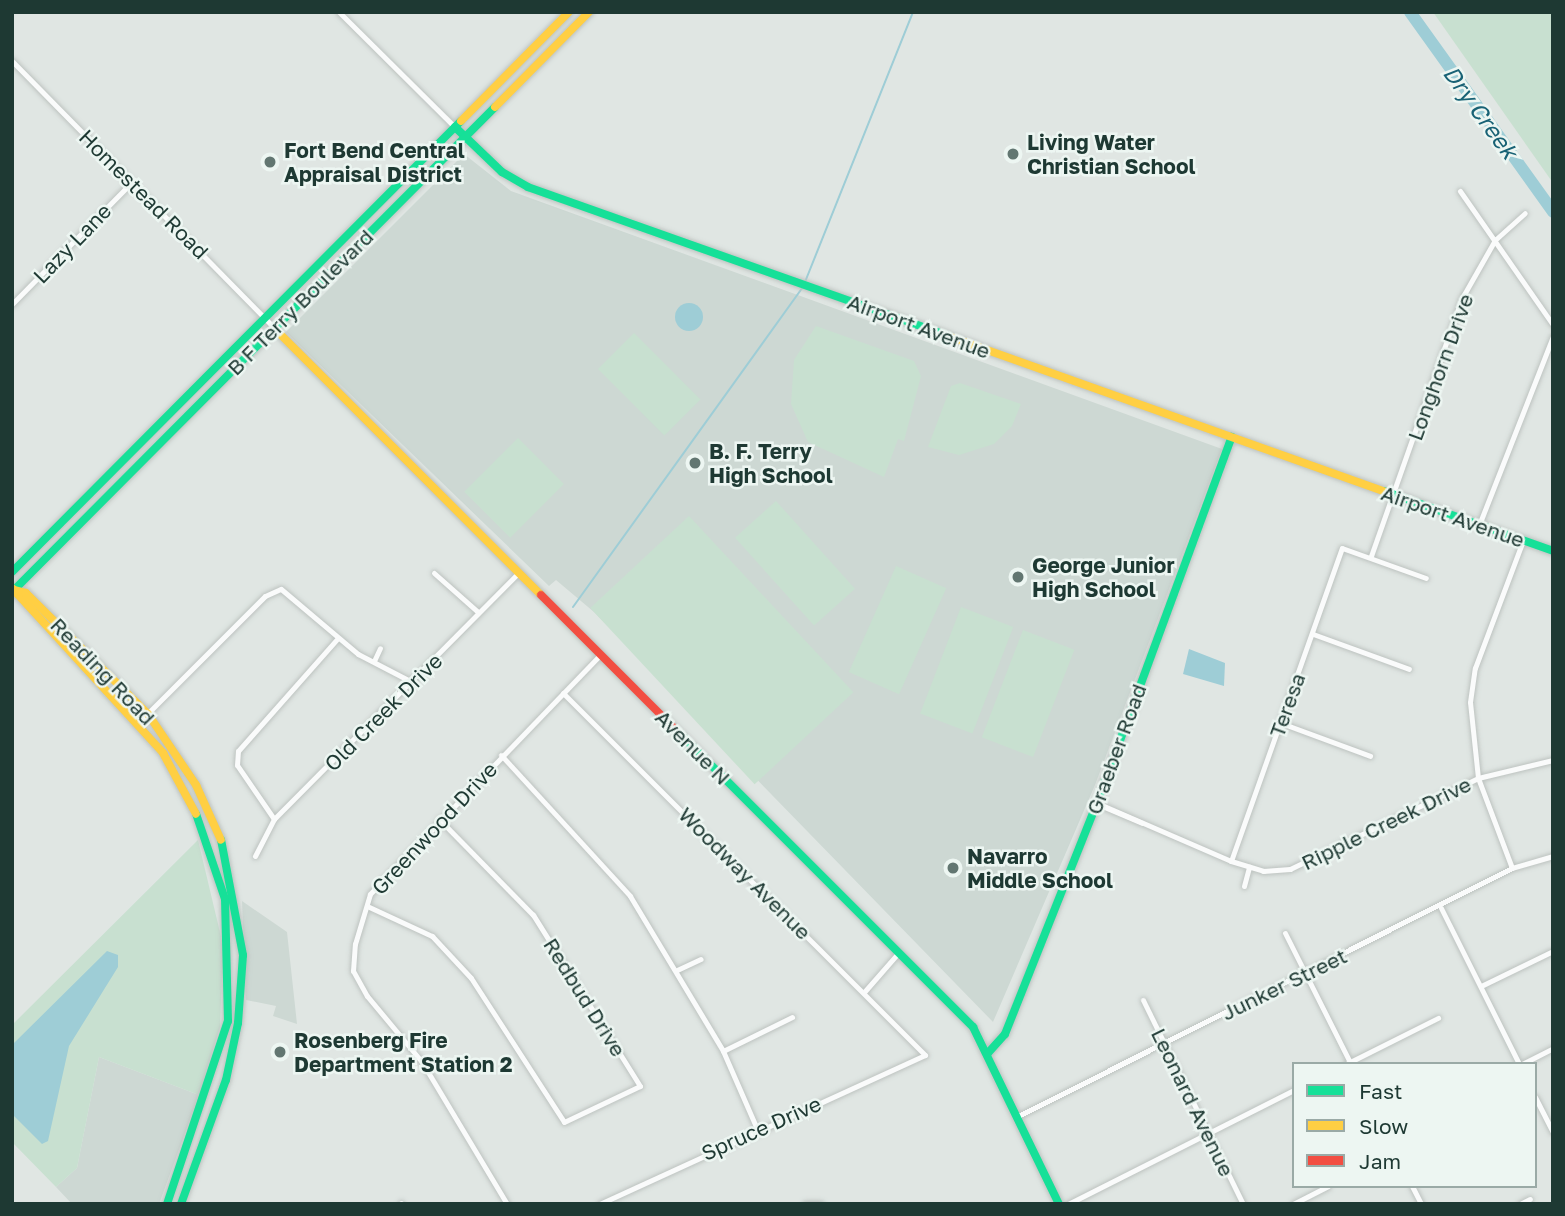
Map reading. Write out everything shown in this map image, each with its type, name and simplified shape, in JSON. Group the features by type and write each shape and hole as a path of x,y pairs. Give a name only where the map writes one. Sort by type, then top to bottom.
{"street":[{"name":"Airport Avenue","path":"340,12 465,137 528,187 1553,551"},
{"name":"B F Terry Boulevard","path":"12,572 569,12"},
{"name":"B F Terry Boulevard","path":"13,590 589,12"},
{"name":"Homestead Road","path":"12,61 274,328"},
{"name":"Lazy Lane","path":"12,304 132,182"},
{"path":"1460,191 1553,325"},
{"name":"Longhorn Drive","path":"1371,556 1462,298 1495,240 1525,214"},
{"name":"Avenue N","path":"274,328 973,1027 1059,1204"},
{"path":"1479,525 1553,336"},
{"name":"Graeber Road","path":"988,1054 1005,1034 1099,804 1232,437"},
{"path":"1512,868 1478,778 1469,732 1475,668 1523,541"},
{"name":"Teresa","path":"1231,861 1342,548 1371,556"},
{"path":"1371,556 1426,578"},
{"name":"Old Creek Drive","path":"255,856 274,819 414,683 478,612 519,572"},
{"path":"435,573 478,612"},
{"path":"139,722 265,596 281,589 337,639 414,683"},
{"name":"Reading Road","path":"13,590 26,593 148,714 196,785 223,845 238,904 238,1023 211,1121 181,1204"},
{"name":"Reading Road","path":"13,590 139,722 189,799 225,899 228,1021 200,1117 167,1204"},
{"path":"1313,634 1409,669"},
{"path":"274,819 261,806 238,757 243,742 337,639"},
{"path":"374,661 380,648"},
{"name":"Greenwood Drive","path":"507,1204 437,1085 353,971 370,894 601,654"},
{"name":"Woodway Avenue","path":"563,694 865,991 925,1055"},
{"path":"1281,723 1370,756"},
{"path":"501,755 584,840 677,970 723,1051 757,1129"},
{"name":"Ripple Creek Drive","path":"1099,804 1107,813 1142,823 1231,861 1250,867 1290,869 1314,862 1478,778 1553,761"},
{"name":"Redbud Drive","path":"367,906 402,919 447,953 564,1122 640,1086 533,915 439,820"},
{"name":"Junker Street","path":"1016,1117 1441,908 1512,868 1553,856"},
{"path":"1244,886 1250,867"},
{"path":"1441,908 1520,1062"},
{"path":"1285,933 1349,1062"},
{"path":"1480,986 1553,951"},
{"path":"865,991 899,952"},
{"path":"677,970 701,959"},
{"name":"Leonard Avenue","path":"1143,1000 1243,1204"},
{"path":"723,1051 792,1017"},
{"path":"1351,1062 1437,1018"},
{"path":"1525,1062 1553,1048"},
{"name":"Spruce Drive","path":"599,1204 757,1129 925,1055"},
{"path":"1068,1204 1292,1091"},
{"path":"1537,1101 1553,1132"},
{"path":"200,1117 211,1121"},
{"path":"1293,1204 1324,1188"},
{"path":"1413,1188 1421,1204"},
{"path":"1520,1204 1530,1199"},
{"path":"805,1204 821,1204"}],"shaded area":[{"path":"464,154 511,191 1222,449 1095,785 993,1022 594,612 556,580 549,586 286,332"},
{"path":"242,901 287,932 297,1024 273,1016 276,1006 246,1000"},
{"path":"99,1057 199,1095 159,1204 72,1204 56,1187 77,1168"}],"green space":[{"path":"1433,12 1553,12 1553,183"},
{"path":"816,326 914,361 921,376 904,441 898,439 884,477 808,442 791,404 794,360"},
{"path":"634,333 700,399 664,436 598,369"},
{"path":"960,383 1021,404 1012,426 994,444 959,455 928,447 951,386"},
{"path":"518,438 564,484 510,538 464,492"},
{"path":"776,501 855,589 814,625 735,538"},
{"path":"689,516 853,692 755,784 590,608"},
{"path":"896,566 946,588 899,694 849,672"},
{"path":"961,607 1013,627 972,733 920,713"},
{"path":"1023,630 1074,650 1033,757 982,737"},
{"path":"198,840 223,945 220,1027 199,1095 99,1057 77,1168 56,1187 12,1142 12,1025"}],"water":[{"path":"689,303 699,307 703,317 699,327 689,331 679,327 675,317 679,307"},
{"path":"1189,649 1225,663 1224,686 1183,674"},
{"path":"107,951 118,955 118,967 69,1046 48,1141 42,1144 12,1114 12,1045"}],"waterway":[{"path":"805,282 913,12"},
{"name":"Dry Creek","path":"1410,12 1553,212"},
{"path":"573,607 803,287"}],"traffic: fast":[{"path":"12,592 495,107"},
{"path":"12,572 461,121"},
{"path":"455,127 502,172 528,187 948,336"},
{"path":"988,1053 1005,1034 1097,803 1232,437"},
{"path":"1384,491 1553,551"},
{"path":"682,736 973,1027 1059,1204"},
{"path":"167,1204 228,1021 225,899 196,814"},
{"path":"181,1204 226,1080 238,1023 243,955 221,840"}],"traffic: slow":[{"path":"461,121 569,12"},
{"path":"495,107 589,12"},
{"path":"274,328 541,595"},
{"path":"948,336 1384,491"},
{"path":"12,588 163,753 196,814"},
{"path":"14,590 26,593 148,714 196,785 221,840"}],"traffic: jam":[{"path":"541,595 682,736"}],"place":[{"name":"Living Water Christian School","path":"1013,154"},
{"name":"Fort Bend Central Appraisal District","path":"270,162"},
{"name":"B. F. Terry High School","path":"695,463"},
{"name":"George Junior High School","path":"1018,577"},
{"name":"Navarro Middle School","path":"953,868"},
{"name":"Rosenberg Fire Department Station 2","path":"280,1052"}]}
